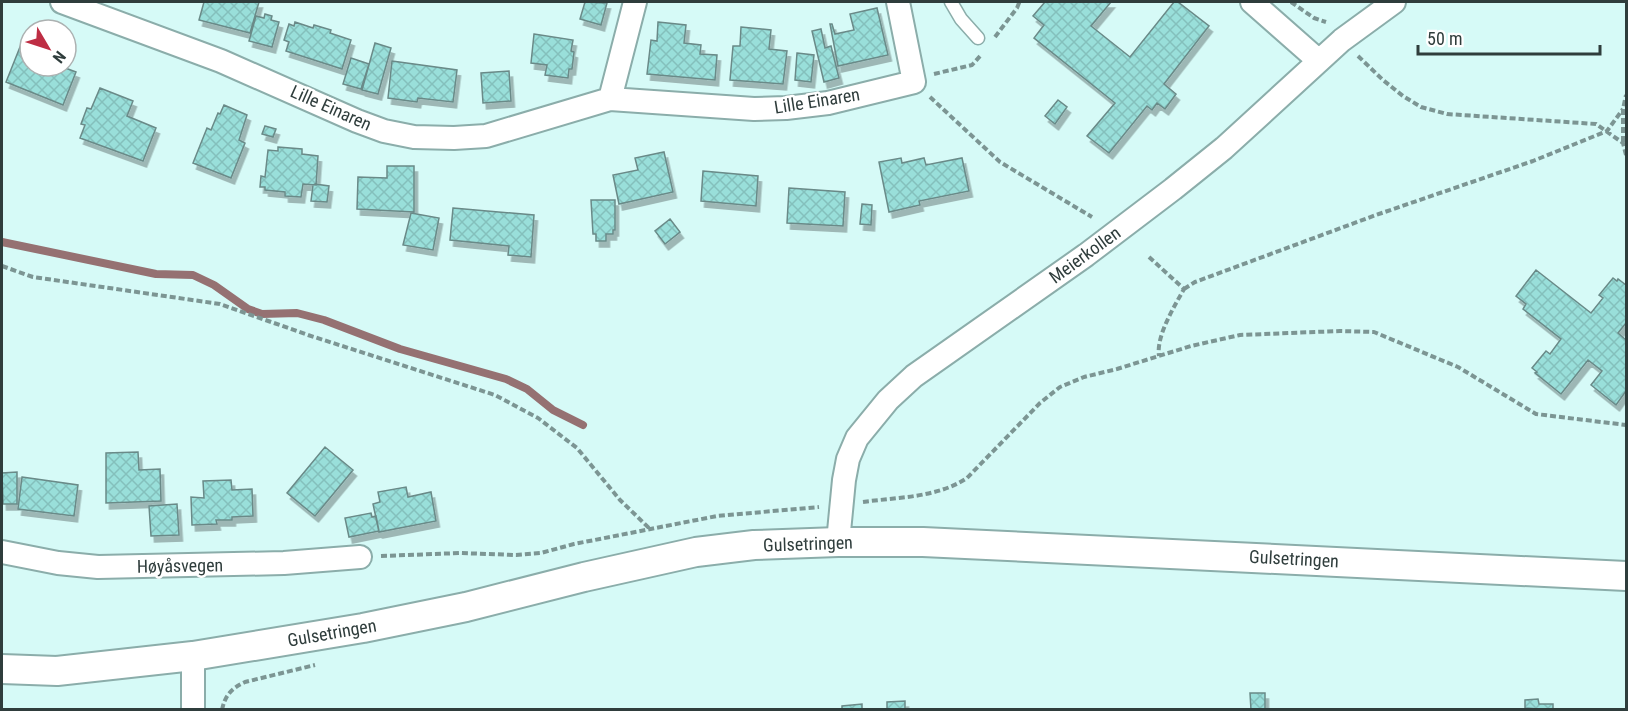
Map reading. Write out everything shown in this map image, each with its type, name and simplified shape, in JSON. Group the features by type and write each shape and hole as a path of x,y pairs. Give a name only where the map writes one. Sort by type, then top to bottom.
{"street":[{"name":"Lille Einaren","path":"62,2 221,61 357,121 384,131 414,137 486,136 610,99 754,109 786,108 828,103 914,82"},
{"path":"610,99 635,2"},
{"path":"898,2 914,82"},
{"path":"1252,2 1319,61"},
{"name":"Meierkollen","path":"838,542 848,459 857,438 888,400 914,376 1086,255 1173,189 1224,148 1342,40 1394,2"},
{"name":"Gulsetringen","path":"2,669 57,671 193,656 363,628 696,552 754,545 923,542 1626,576"},
{"name":"Høyåsvegen","path":"2,552 58,563 98,567 284,562 360,557"},
{"path":"193,656 193,710"}],"lane":[{"path":"951,2 961,19 978,38"}],"path":[{"path":"1291,2 1314,18 1326,22 1383,80 1421,107 1447,114 1596,124 1623,143"},
{"path":"914,82 1000,162 1092,217"},
{"path":"1626,95 1623,109 1623,143 1626,155"},
{"path":"1159,356 1158,346 1173,308 1184,289 1195,282 1376,215 1533,161 1607,131 1623,109"},
{"path":"1149,257 1184,289"},
{"path":"2,266 33,278 220,304 495,395 538,418 577,448 620,500 653,529"},
{"path":"873,500 936,492 955,487 967,478 1040,403 1060,387 1084,377 1191,345 1240,335 1374,332 1458,367 1536,414 1626,425"},
{"path":"360,557 541,553 717,516 808,508"},
{"path":"221,709 227,694 245,682 324,663"}],"building":[{"path":"204,2 259,2 250,33 199,20"},
{"path":"585,2 607,3 601,25 580,19"},
{"path":"1045,2 1111,2 1091,26 1130,57 1174,2 1178,2 1209,26 1164,84 1176,94 1165,109 1157,103 1152,110 1147,106 1109,153 1087,136 1115,103 1034,38 1044,25 1033,16"},
{"path":"877,8 888,55 838,66 830,24 835,34 854,30 850,14"},
{"path":"265,14 272,16 271,20 279,22 272,47 249,41 256,16 264,18"},
{"path":"295,22 313,28 314,25 331,30 330,33 351,40 342,69 286,51 289,42 284,40 289,24 294,26"},
{"path":"658,22 686,25 684,43 701,45 700,54 717,55 715,80 647,74 651,40 657,41"},
{"path":"741,27 771,30 769,49 787,51 783,84 730,80 733,46 740,46"},
{"path":"821,29 825,48 831,46 839,78 824,82 812,31"},
{"path":"534,34 573,40 572,69 569,69 568,78 545,75 547,65 531,63"},
{"path":"375,43 391,48 378,94 362,90"},
{"path":"18,52 18,78 74,78 63,105 6,82"},
{"path":"797,53 814,55 811,82 795,80"},
{"path":"351,58 369,64 361,89 343,84"},
{"path":"392,61 457,70 453,102 418,98 417,102 388,98"},
{"path":"509,71 511,101 483,103 481,73"},
{"path":"100,88 133,101 127,116 156,128 143,161 80,138 85,125 81,124 87,108 91,109"},
{"path":"1058,100 1067,107 1055,124 1045,116"},
{"path":"224,105 247,115 239,140 245,143 231,178 193,163 207,128 211,130"},
{"path":"265,126 276,129 273,137 262,134"},
{"path":"278,147 302,149 302,154 318,156 316,185 303,184 301,197 285,196 285,192 265,190 265,187 260,187 261,176 265,177 268,150 278,151"},
{"path":"664,152 673,192 619,204 613,175 638,170 635,158"},
{"path":"901,158 902,163 924,158 926,165 962,158 969,191 919,201 920,205 889,212 879,162"},
{"path":"387,166 414,166 414,212 357,209 358,177 387,178"},
{"path":"703,171 758,176 756,206 701,201"},
{"path":"315,184 329,186 327,202 311,201"},
{"path":"789,188 845,192 843,226 787,223"},
{"path":"591,200 615,200 615,230 613,234 606,234 606,241 596,241 596,234 593,234"},
{"path":"862,204 872,205 871,225 860,224"},
{"path":"453,208 534,215 531,257 508,255 509,246 450,240"},
{"path":"411,213 439,218 433,250 403,245"},
{"path":"670,219 680,232 665,244 655,231"},
{"path":"1536,270 1591,313 1603,298 1599,295 1613,278 1626,285 1626,323 1618,333 1626,340 1626,391 1616,405 1591,385 1602,371 1588,360 1561,394 1532,368 1546,351 1550,354 1561,339 1523,309 1526,304 1516,296"},
{"path":"325,447 353,470 315,516 287,493"},
{"path":"138,452 139,470 160,469 161,501 106,503 106,453"},
{"path":"17,472 17,504 3,504 2,473"},
{"path":"22,477 78,485 74,516 18,509"},
{"path":"231,480 232,490 252,489 253,516 216,520 217,524 192,525 191,497 204,498 203,481"},
{"path":"406,487 408,497 431,492 436,521 379,532 373,504 380,502 378,492"},
{"path":"177,504 179,535 151,536 149,506"},
{"path":"371,513 372,517 376,516 379,531 349,537 345,518"},
{"path":"1250,693 1265,693 1265,709 1251,710"},
{"path":"1538,699 1539,704 1553,704 1553,710 1525,708 1525,700"},
{"path":"905,701 905,710 887,710 887,702"},
{"path":"862,704 862,710 842,710 842,706"}],"waterway":[{"path":"2,242 156,274 193,275 214,285 248,309 262,314 297,313 324,320 400,349 506,379 527,389 553,410 583,425"}]}
